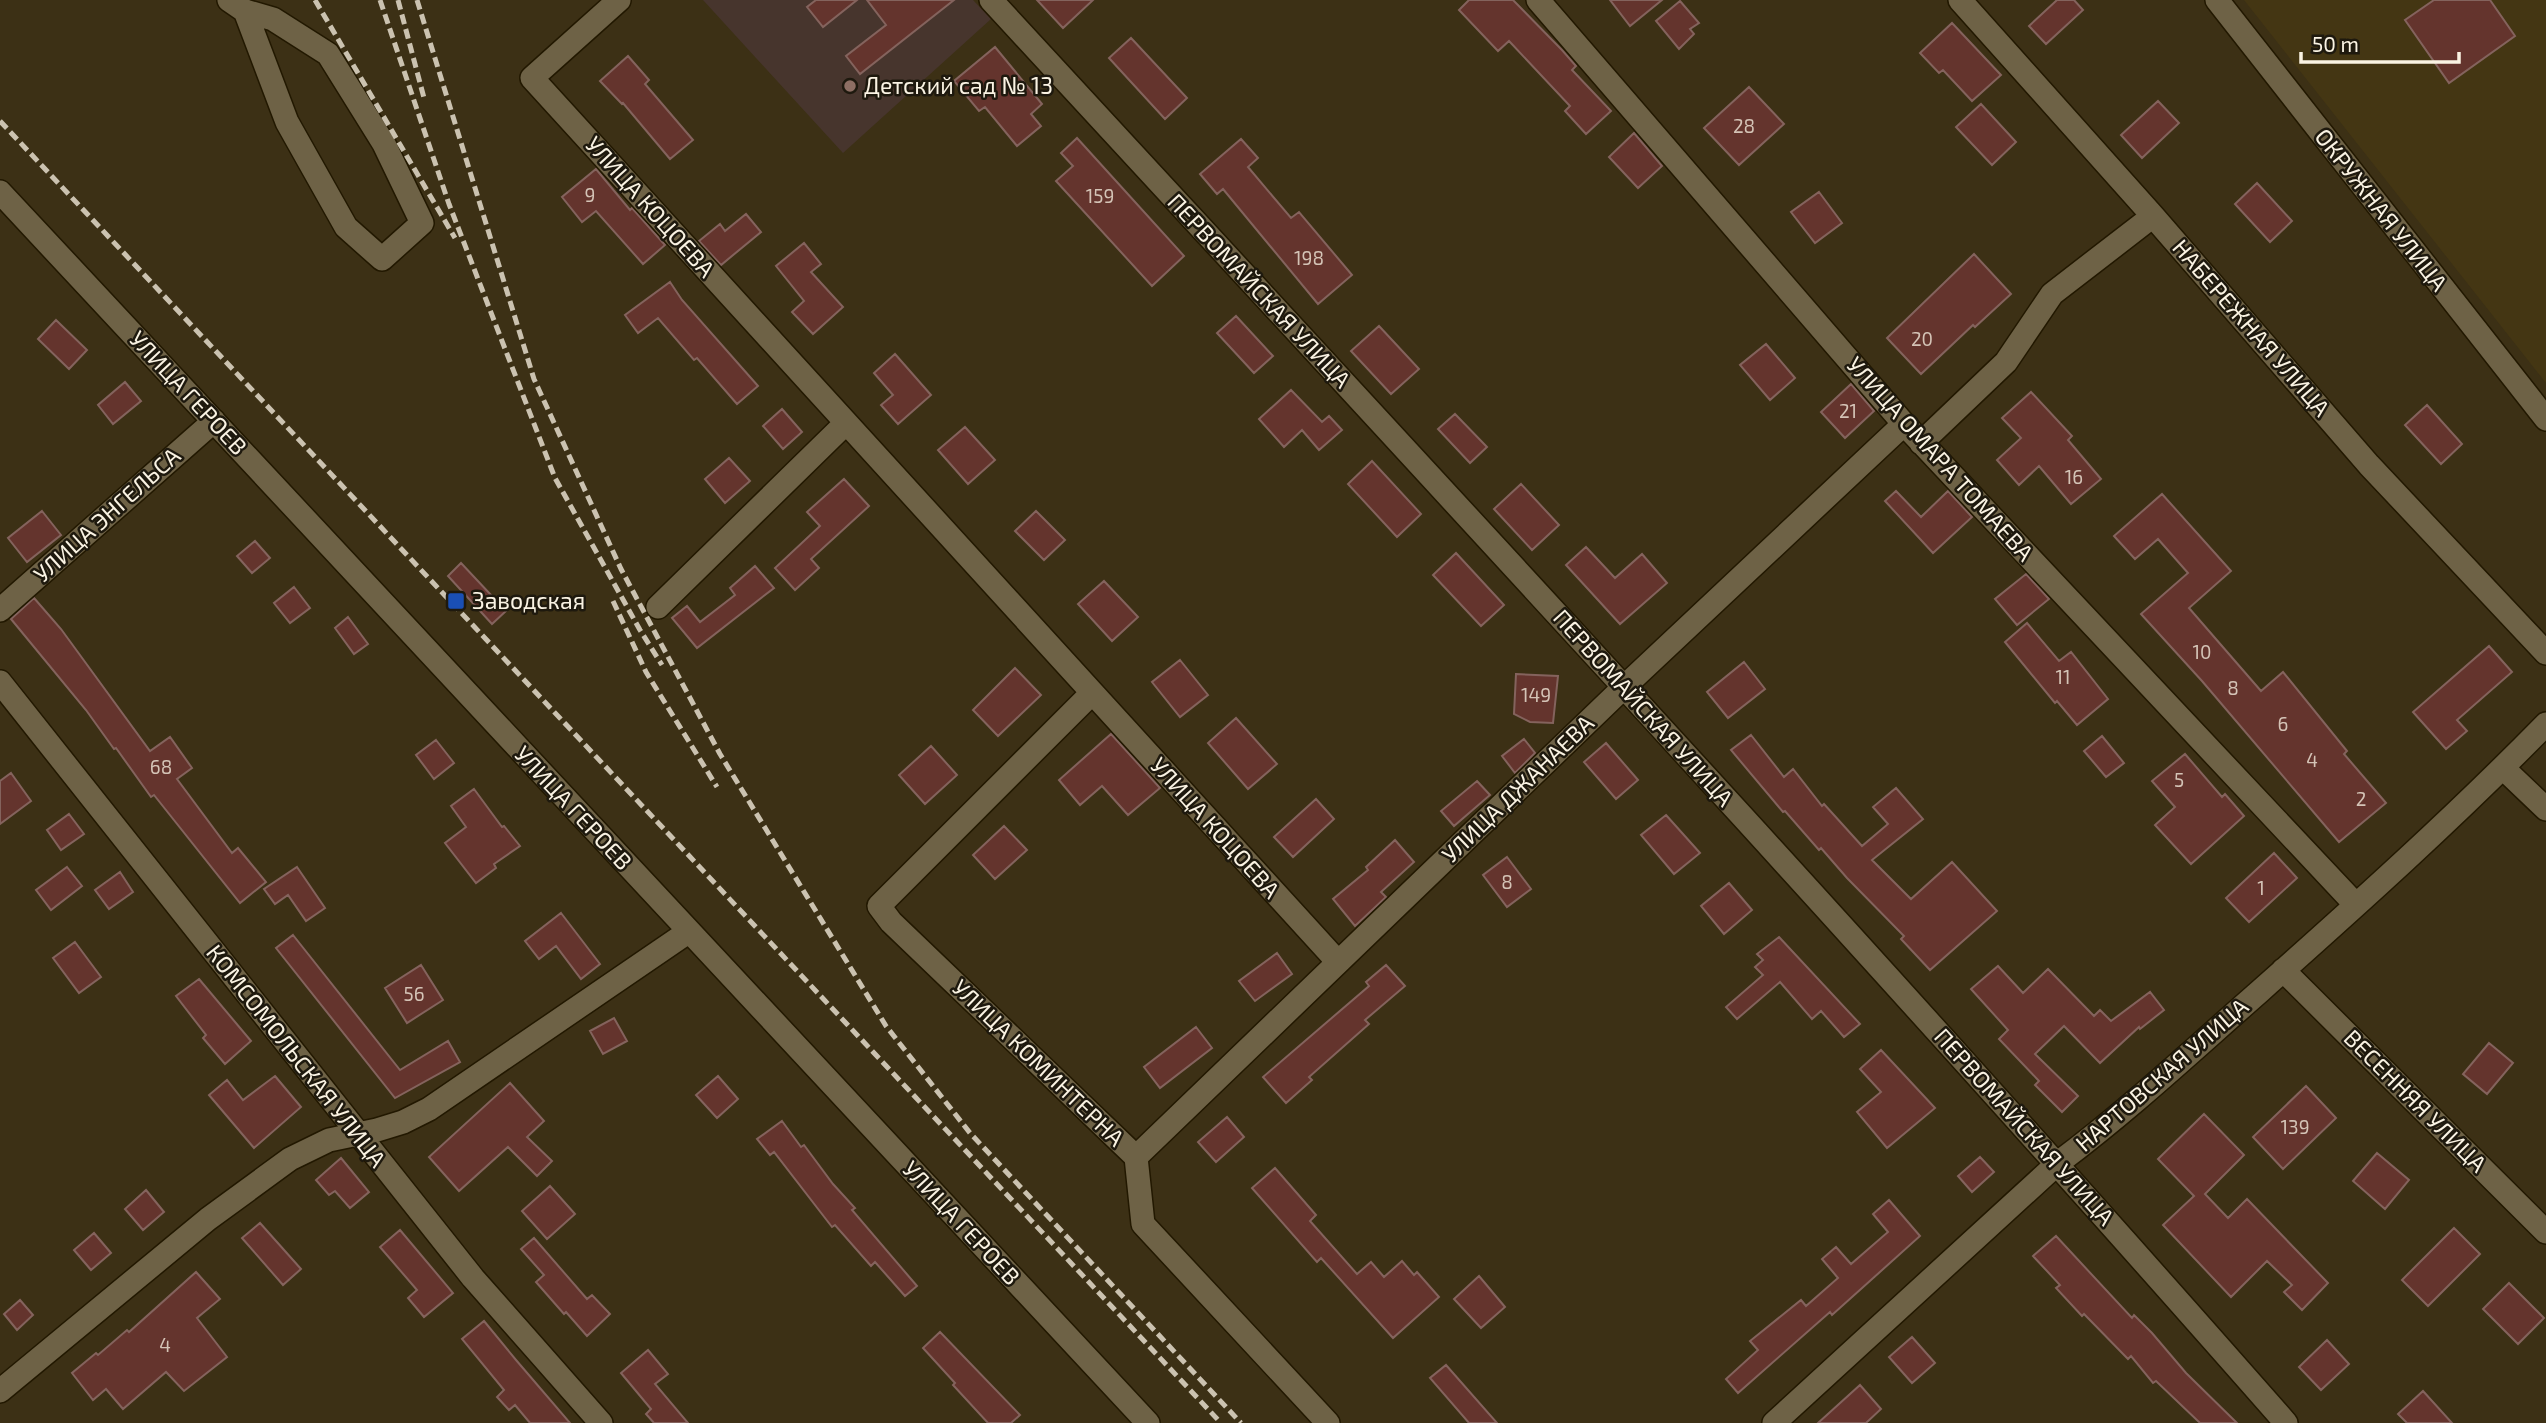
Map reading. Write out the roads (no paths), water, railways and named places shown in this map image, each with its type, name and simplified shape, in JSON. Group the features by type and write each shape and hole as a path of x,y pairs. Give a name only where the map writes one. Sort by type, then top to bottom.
{"street":[{"name":"УЛИЦА КОЦОЕВА","path":"620,0 532,78 1338,962"},
{"name":"ПЕРВОМАЙСКАЯ УЛИЦА","path":"991,0 2058,1163 2287,1423"},
{"name":"УЛИЦА ОМАРА ТОМАЕВА","path":"1538,0 1921,443 2356,905"},
{"name":"НАБЕРЕЖНАЯ УЛИЦА","path":"1960,0 2369,464 2546,653"},
{"name":"ОКРУЖНАЯ УЛИЦА","path":"2217,0 2546,419"},
{"path":"237,6 273,19 328,54 384,144 422,223 382,259 346,227 287,122 237,6"},
{"name":"УЛИЦА ГЕРОЕВ","path":"0,192 1148,1423"},
{"path":"1921,443 2006,362 2052,294 2153,216"},
{"name":"УЛИЦА ЭНГЕЛЬСА","path":"0,610 214,421"},
{"path":"658,607 846,423"},
{"name":"УЛИЦА ДЖАНАЕВА","path":"1136,1157 1624,687 1904,424"},
{"name":"КОМСОМОЛЬСКАЯ УЛИЦА","path":"0,682 473,1278 601,1423"},
{"name":"УЛИЦА КОМИНТЕРНА","path":"1092,693 879,906 891,922 1136,1157 1143,1224 1328,1423"},
{"name":"НАРТОВСКАЯ УЛИЦА","path":"1774,1423 2058,1163 2107,1127 2356,905 2504,768 2546,724"},
{"path":"2504,768 2546,809"},
{"path":"0,1391 208,1220 290,1159 330,1140 377,1130 429,1110 688,932"},
{"name":"ВЕСЕННЯЯ УЛИЦА","path":"2283,970 2546,1232"}],"railway":[{"path":"315,0 455,238"},
{"path":"380,0 449,204 555,478 662,665"},
{"path":"398,0 424,98"},
{"path":"417,0 534,379 621,569 720,754 886,1026 970,1133 1241,1423"},
{"path":"0,121 1221,1423"},
{"path":"613,601 646,672 717,787"}],"place":[{"name":"Детский сад № 13","path":"850,86"},
{"name":"Заводская","path":"456,601"}]}
